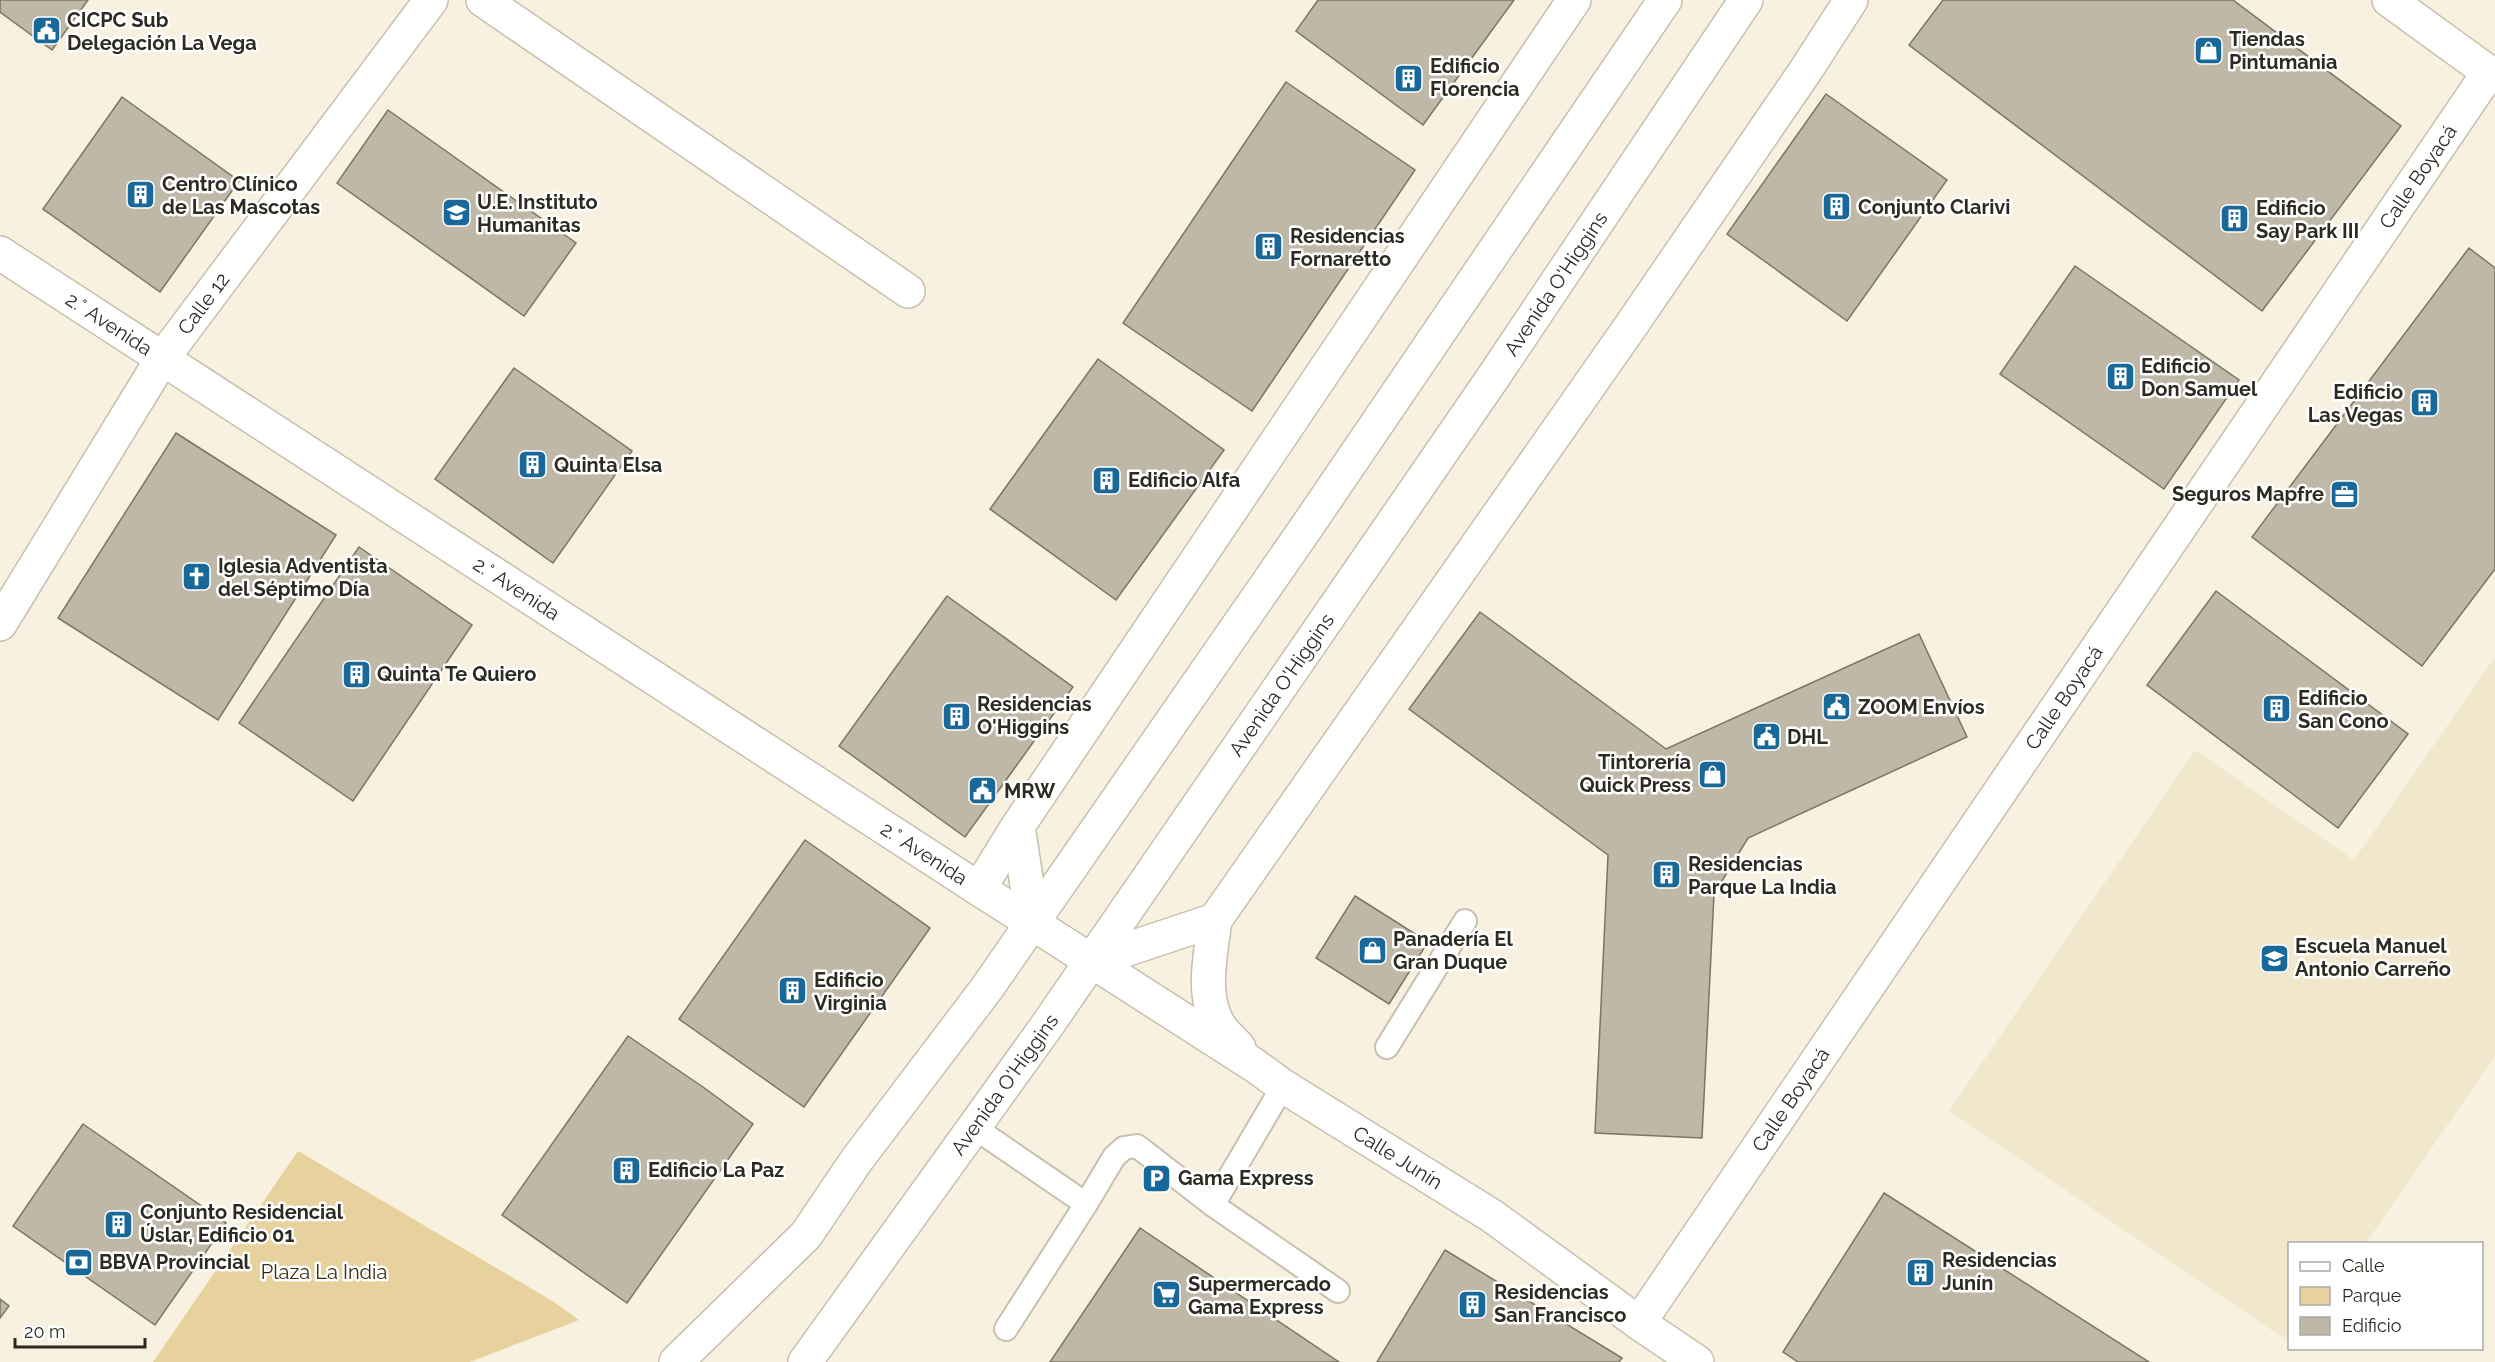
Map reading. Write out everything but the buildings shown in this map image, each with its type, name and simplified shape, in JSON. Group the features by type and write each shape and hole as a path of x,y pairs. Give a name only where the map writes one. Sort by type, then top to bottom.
{"street":[{"name":"Calle 12","path":"0,624 162,359 431,0"},
{"path":"483,0 908,291"},
{"path":"978,889 1018,826 1574,0"},
{"path":"672,1359 806,1235 856,1161 1033,924 1116,799 1313,518 1665,0"},
{"name":"Avenida O'Higgins","path":"805,1362 1092,962 1498,369 1746,0"},
{"path":"1254,1065 1220,1026 1210,1002 1209,973 1215,920 1628,330 1806,70 1851,0"},
{"path":"2388,0 2492,74"},
{"name":"Calle Boyacá","path":"1639,1323 2492,74"},
{"name":"2.° Avenida","path":"0,253 1092,962"},
{"path":"1018,826 1033,924"},
{"path":"1092,962 1215,920"},
{"name":"Calle Junín","path":"1092,962 1254,1065 1283,1086 1492,1216 1639,1323 1697,1362"}],"lane":[{"path":"1388,1047 1465,921"},
{"path":"1213,1205 1283,1086"},
{"path":"975,1128 1086,1204"},
{"path":"1006,1329 1114,1157 1124,1148 1137,1146 1213,1205 1338,1291"}],"shaded area":[{"name":"Escuela Manuel Antonio Carreño","path":"2495,657 2495,1056 2367,1242 2288,1242 2288,1341 1949,1111 2195,750 2354,860"}],"green space":[{"name":"Plaza La India","path":"298,1151 554,1302 579,1320 470,1362 153,1362"}],"place":[{"name":"CICPC Sub Delegación La Vega","path":"46,31"},
{"name":"Tiendas Pintumania","path":"2208,50"},
{"name":"Edificio Florencia","path":"1409,78"},
{"name":"Centro Clínico de Las Mascotas","path":"141,195"},
{"name":"Conjunto Clarivi","path":"1837,207"},
{"name":"U.E. Instituto Humanitas","path":"456,213"},
{"name":"Edificio Say Park III","path":"2235,219"},
{"name":"Residencias Fornaretto","path":"1269,247"},
{"name":"Edificio Don Samuel","path":"2120,377"},
{"name":"Edificio Las Vegas","path":"2424,403"},
{"name":"Quinta Elsa","path":"533,465"},
{"name":"Edificio Alfa","path":"1107,480"},
{"name":"Seguros Mapfre","path":"2345,494"},
{"name":"Iglesia Adventista del Séptimo Día","path":"197,577"},
{"name":"Quinta Te Quiero","path":"356,674"},
{"name":"ZOOM Envíos","path":"1837,707"},
{"name":"Edificio San Cono","path":"2277,709"},
{"name":"Residencias O'Higgins","path":"956,716"},
{"name":"DHL","path":"1766,737"},
{"name":"Tintorería Quick Press","path":"1712,774"},
{"name":"MRW","path":"983,791"},
{"name":"Residencias Parque La India","path":"1667,875"},
{"name":"Panadería El Gran Duque","path":"1372,950"},
{"name":"Escuela Manuel Antonio Carreño","path":"2274,958"},
{"name":"Edificio Virginia","path":"793,991"},
{"name":"Edificio La Paz","path":"627,1170"},
{"name":"Gama Express","path":"1157,1178"},
{"name":"Conjunto Residencial Úslar, Edificio 01","path":"119,1224"},
{"name":"BBVA Provincial","path":"78,1262"},
{"name":"Residencias Junín","path":"1921,1272"},
{"name":"Supermercado Gama Express","path":"1167,1295"},
{"name":"Residencias San Francisco","path":"1473,1304"}]}
